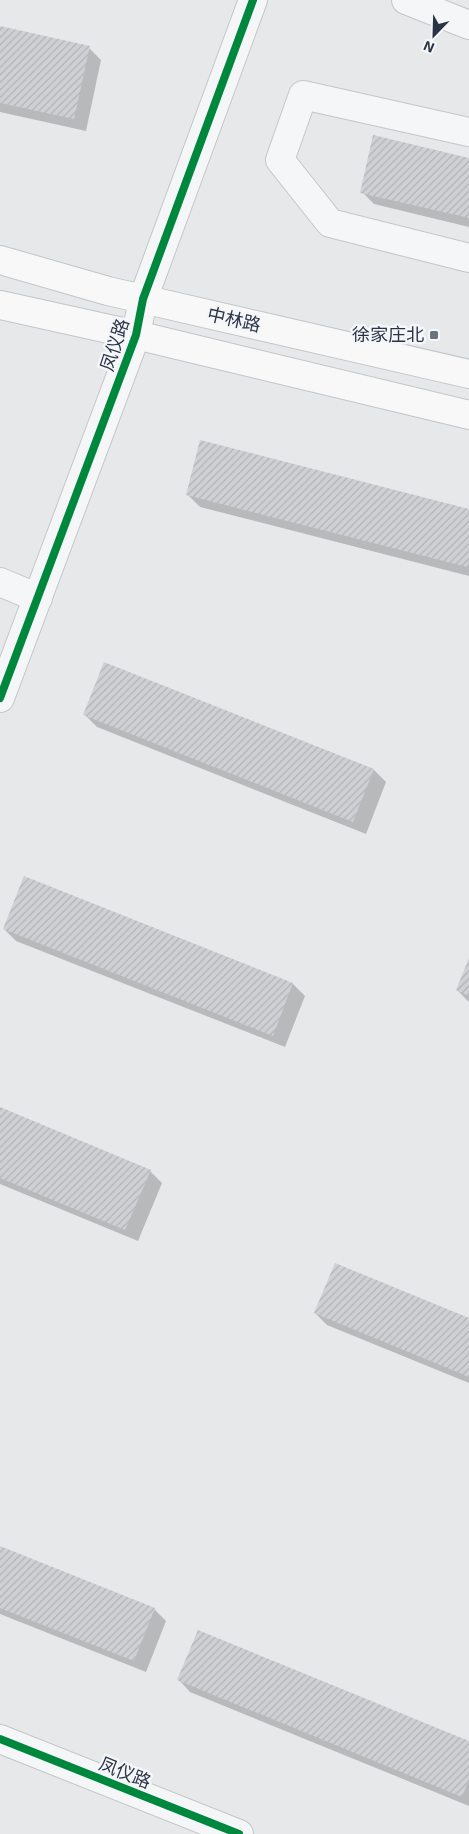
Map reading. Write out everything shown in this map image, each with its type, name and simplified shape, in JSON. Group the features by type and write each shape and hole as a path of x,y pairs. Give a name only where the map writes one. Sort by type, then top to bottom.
{"main road":[{"name":"中林路","path":"0,260 108,291 469,374"},
{"path":"0,305 136,335 469,415"}],"street":[{"name":"凤仪路","path":"0,698 136,335 143,299 253,0"},
{"path":"406,0 469,26"},
{"path":"469,132 303,95 280,160 330,223 469,258"},
{"path":"0,582 38,598"},
{"name":"凤仪路","path":"0,1739 239,1834"}],"building":[{"path":"0,26 90,46 74,119 0,103"},
{"path":"373,135 469,158 469,218 360,193"},
{"path":"200,440 469,509 469,561 467,567 186,495"},
{"path":"104,662 374,769 353,822 83,715"},
{"path":"24,876 293,983 273,1036 3,929"},
{"path":"469,958 469,996 456,990"},
{"path":"0,1107 151,1170 125,1230 0,1178"},
{"path":"335,1263 469,1318 469,1377 314,1313"},
{"path":"0,1546 155,1608 134,1661 0,1608"},
{"path":"198,1630 469,1741 469,1779 462,1797 177,1680"}],"cycle path":[{"path":"0,698 136,335 143,299 253,0"},
{"path":"0,1739 239,1834"}],"place":[{"name":"徐家庄北","path":"434,335"}]}
